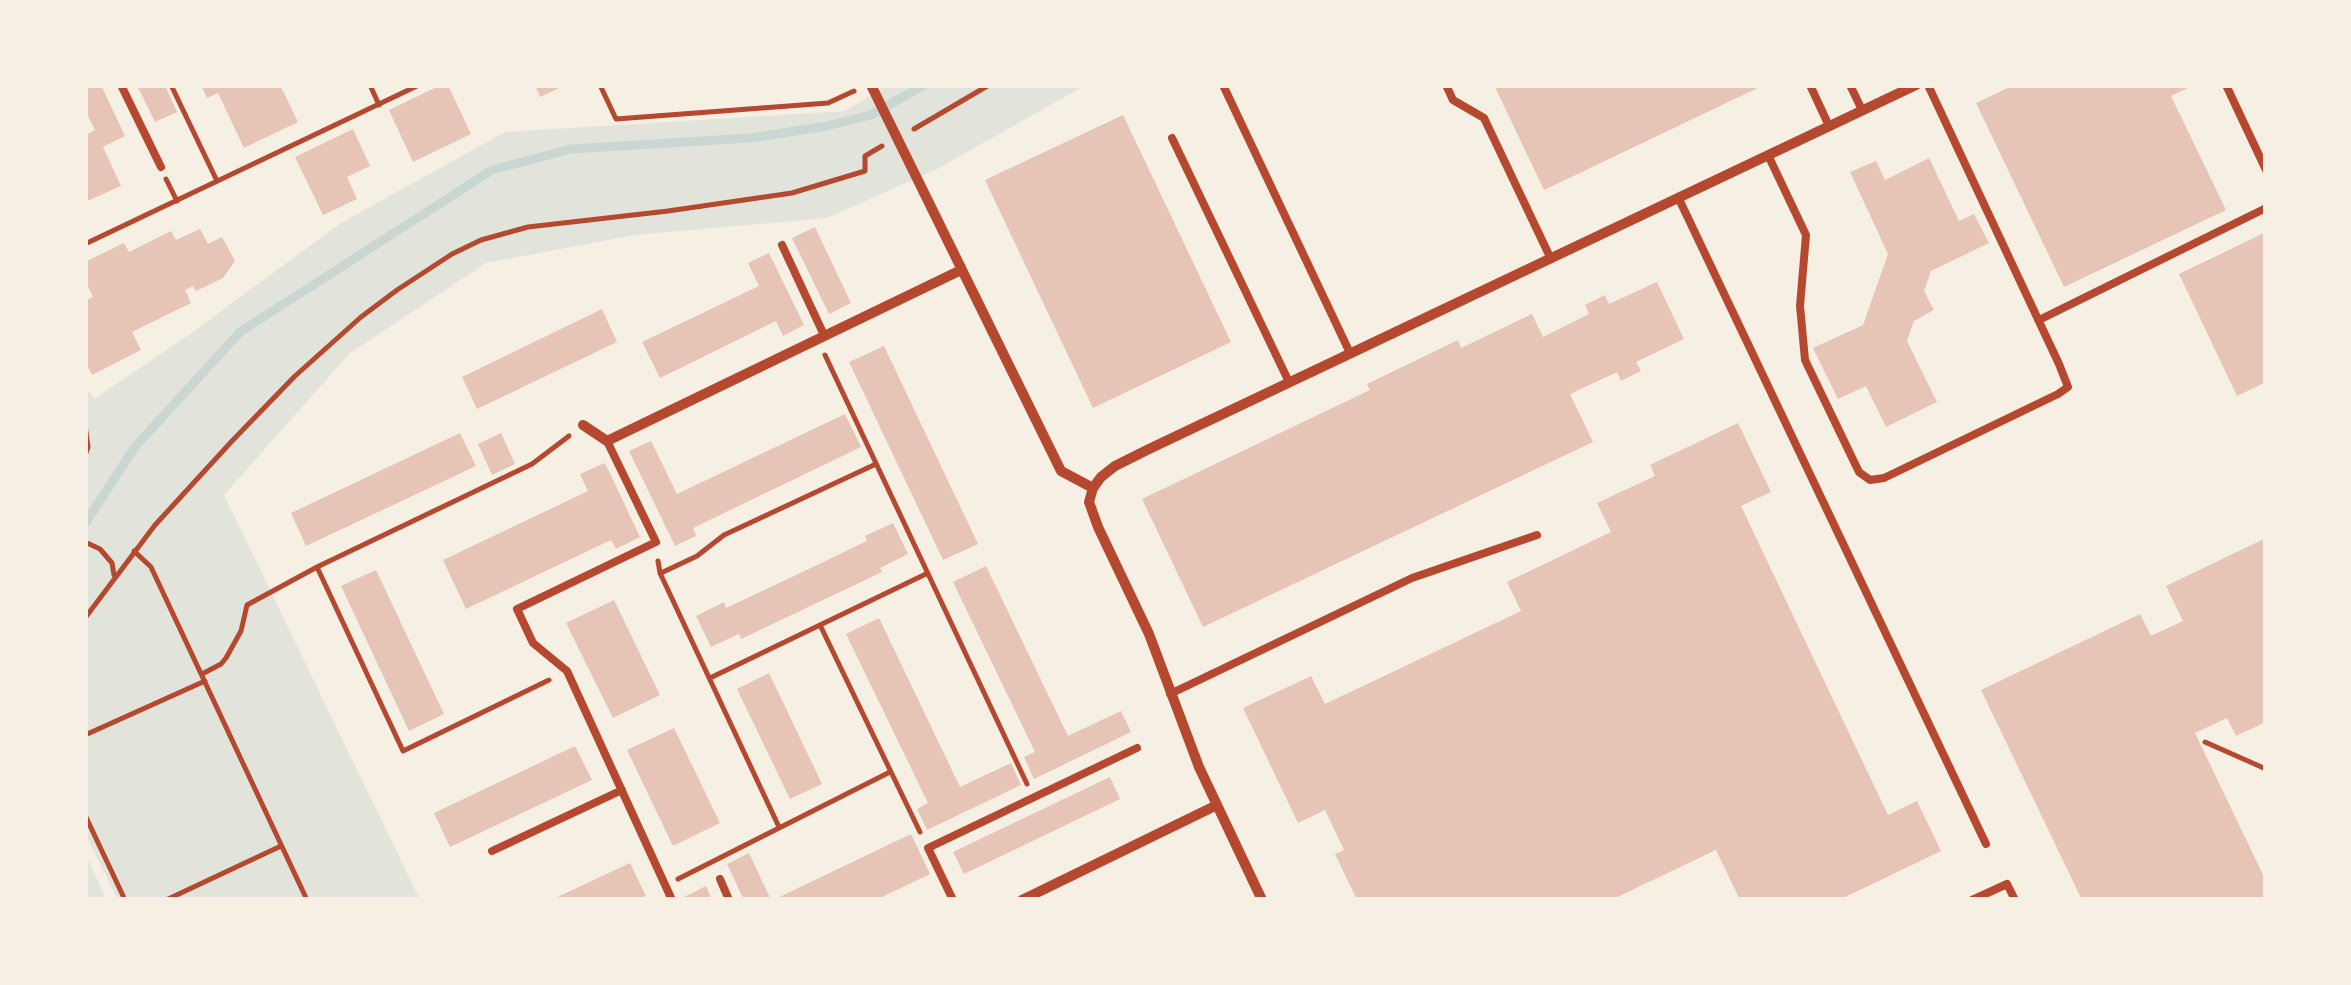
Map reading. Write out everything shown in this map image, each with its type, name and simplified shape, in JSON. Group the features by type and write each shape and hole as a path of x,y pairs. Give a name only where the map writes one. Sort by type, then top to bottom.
{"street":[{"path":"868,85 1062,470 1093,488"},
{"path":"1262,900 1170,694 1150,634 1098,527 1089,502 1101,477 1115,466 1289,382 1916,85"},
{"path":"583,425 608,441 962,270"},
{"path":"1022,900 1217,805"}],"lane":[{"path":"121,85 161,168"},
{"path":"1223,85 1350,353"},
{"path":"1446,85 1453,100 1484,118 1550,257"},
{"path":"1810,85 1829,126"},
{"path":"1850,85 1862,110"},
{"path":"1768,155 1806,235 1800,306 1805,360 1859,472 1870,480 1884,478 2068,387 1928,85"},
{"path":"2226,85 2266,170"},
{"path":"1172,138 1289,382"},
{"path":"1678,196 1986,844"},
{"path":"2039,320 2266,208"},
{"path":"782,245 820,337"},
{"path":"608,441 656,542 517,609 533,643 567,671 672,900"},
{"path":"1170,694 1412,578 1537,535"},
{"path":"953,900 928,848 1136,748"},
{"path":"492,851 622,790"},
{"path":"720,878 730,900"},
{"path":"1972,900 2006,884 2015,900"}],"path":[{"path":"171,85 218,182"},
{"path":"370,85 379,105"},
{"path":"85,244 419,85"},
{"path":"600,85 616,119 828,103 868,85"},
{"path":"85,618 88,607 134,551 232,441 330,344 396,290 452,254 481,240 528,228 668,211 814,187 865,170 864,156 989,85"},
{"path":"820,337 1033,797"},
{"path":"85,735 203,678 221,664 241,631 247,606 532,464 583,425"},
{"path":"85,426 85,455"},
{"path":"660,573 697,556 724,535 876,464"},
{"path":"85,542 100,549 112,563 115,578"},
{"path":"656,542 660,573 779,826"},
{"path":"134,551 152,567 308,900"},
{"path":"317,568 402,750 567,671"},
{"path":"709,678 928,573"},
{"path":"820,626 928,848"},
{"path":"2205,742 2266,769"},
{"path":"666,885 890,772"},
{"path":"85,814 125,900"},
{"path":"166,900 282,846"}],"shaded area":[{"path":"887,85 1086,85 937,169 827,218 635,235 486,263 349,354 224,495 420,900 118,900 85,833 85,386 94,399 341,223 505,132 845,111"},
{"path":"85,854 107,900 85,900"}],"building":[{"path":"85,85 101,85 125,136 103,147 121,186 85,202 85,135 95,130 85,110"},
{"path":"137,85 165,85 177,112 155,122"},
{"path":"201,85 280,85 298,122 244,148 218,93 207,98"},
{"path":"448,85 471,134 413,162 389,110"},
{"path":"535,85 566,85 540,97"},
{"path":"1494,85 1764,85 1544,190"},
{"path":"2014,85 2194,85 2171,96 2226,210 2064,287 1976,103"},
{"path":"1123,115 1231,342 1093,408 985,180"},
{"path":"353,129 370,166 347,177 357,199 323,215 295,157"},
{"path":"1929,158 1959,221 1974,214 1989,243 1931,271 1924,291 1934,310 1914,321 1907,341 1937,402 1886,427 1866,386 1838,399 1813,348 1863,325 1888,254 1850,172 1876,161 1885,180"},
{"path":"815,227 851,303 829,314 792,238"},
{"path":"200,229 208,244 222,237 235,261 223,278 196,291 193,286 185,290 191,303 132,332 141,350 92,375 85,361 85,301 93,297 85,280 85,262 124,243 129,252 171,231 176,240"},
{"path":"2266,232 2266,382 2237,396 2179,274"},
{"path":"769,253 804,325 783,336 776,321 660,378 642,342 759,286 748,263"},
{"path":"1657,282 1684,339 1636,362 1641,371 1621,381 1617,372 1570,394 1593,442 1203,627 1142,499 1370,390 1367,384 1458,340 1461,348 1532,314 1543,337 1589,314 1585,305 1605,295 1609,304"},
{"path":"602,309 617,342 477,409 462,377"},
{"path":"884,346 978,544 943,560 849,362"},
{"path":"845,414 861,447 693,528 696,536 675,546 629,451 651,441 677,494"},
{"path":"1738,423 1771,492 1741,506 1888,815 1917,801 1941,851 1839,900 1740,900 1716,850 1611,900 1357,900 1335,854 1344,850 1325,810 1298,823 1243,708 1311,676 1325,704 1521,611 1507,582 1611,532 1597,503 1655,476 1650,465"},
{"path":"460,433 476,466 306,546 291,513"},
{"path":"501,433 515,464 492,475 478,444"},
{"path":"605,463 640,537 616,549 611,540 466,609 443,560 588,491 580,474"},
{"path":"893,523 908,554 880,568 882,572 741,639 739,634 711,647 696,616 724,602 726,608 811,568 867,541 865,536"},
{"path":"2266,538 2266,722 2236,736 2227,718 2195,733 2266,881 2266,900 2082,900 1981,690 2140,614 2151,636 2183,621 2166,586"},
{"path":"986,566 1068,736 1121,711 1131,732 1034,779 1024,757 1035,752 953,582"},
{"path":"376,570 444,714 409,731 341,586"},
{"path":"614,600 660,695 613,718 566,623"},
{"path":"879,618 960,787 1011,763 1021,785 927,830 917,809 928,803 846,634"},
{"path":"769,673 822,784 790,799 737,689"},
{"path":"674,728 720,823 673,846 627,750"},
{"path":"575,746 592,780 450,847 434,813"},
{"path":"1110,777 1120,799 964,874 953,852"},
{"path":"911,834 930,874 876,900 773,900"},
{"path":"749,853 771,900 744,900 727,864"},
{"path":"630,863 646,896 637,900 551,900"},
{"path":"706,886 712,900 685,900 684,897"}],"waterway":[{"path":"85,524 134,448 240,332 492,170 571,149 751,138 827,126 871,115 924,85"}]}
